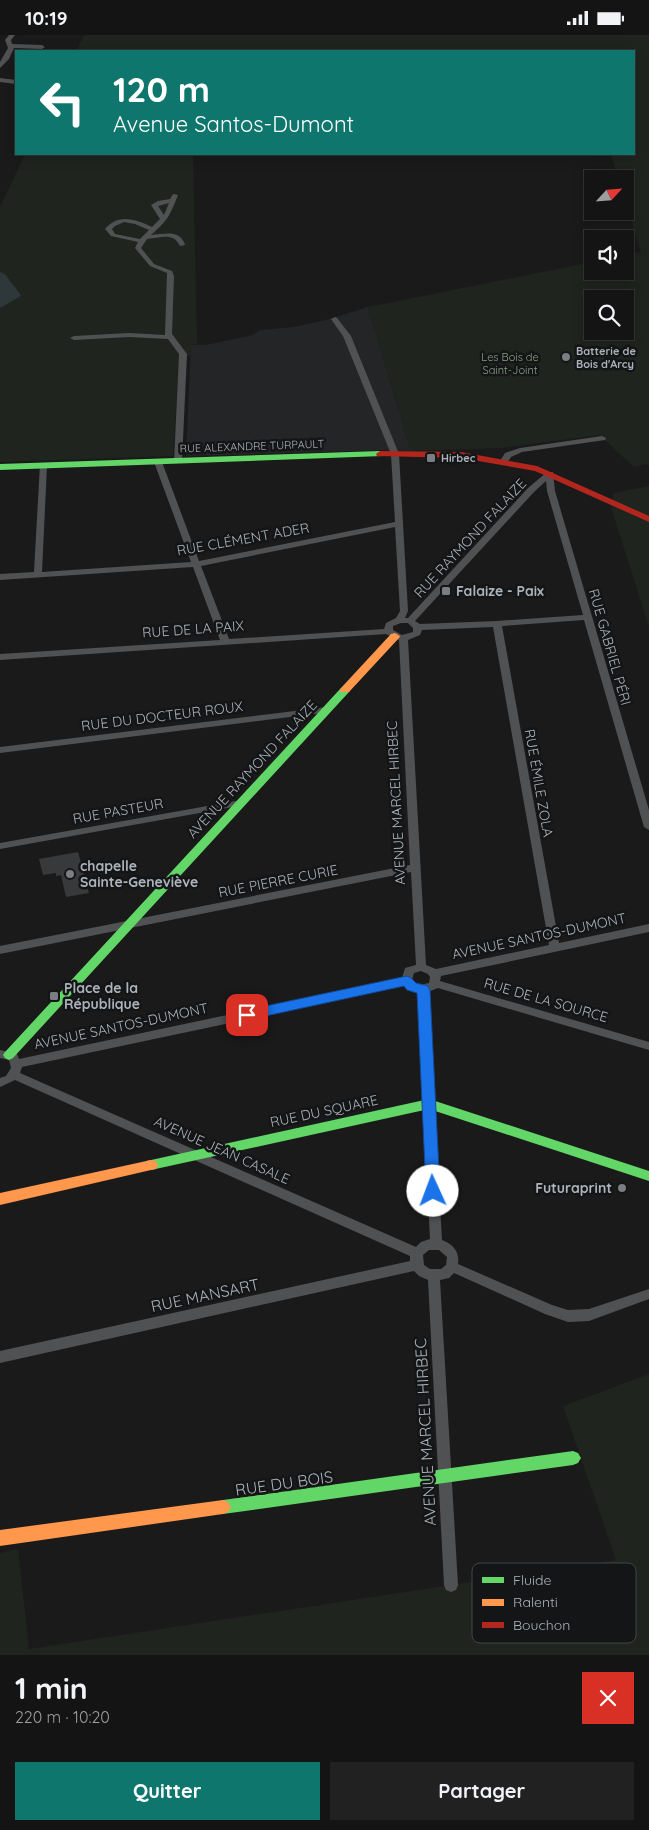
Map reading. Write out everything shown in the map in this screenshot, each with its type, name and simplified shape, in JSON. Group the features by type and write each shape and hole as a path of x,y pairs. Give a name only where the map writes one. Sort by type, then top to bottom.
{"street":[{"path":"0,66 6,59 10,46 8,40 12,35"},
{"path":"10,46 42,47"},
{"path":"0,80 15,82"},
{"path":"164,219 154,205 160,201 173,198 171,208 164,219 143,239 138,248 152,265 170,272 171,276 168,334 183,354 178,461"},
{"path":"154,230 133,221 110,225 108,229 113,235 143,239 174,235 180,239 182,245"},
{"path":"335,319 347,336 395,454 404,611 400,620"},
{"path":"74,338 129,335 170,337"},
{"path":"504,461 508,455 520,450 602,438"},
{"name":"RUE ALEXANDRE TURPAULT","path":"0,467 395,454 461,455 504,461 550,474 649,519"},
{"path":"158,462 198,564 225,641"},
{"path":"38,574 43,466"},
{"name":"RUE GABRIEL PÉRI","path":"550,474 550,491 649,827"},
{"name":"RUE RAYMOND FALAIZE","path":"410,621 531,490 550,474"},
{"name":"RUE CLÉMENT ADER","path":"0,577 198,564 399,524"},
{"path":"418,627 415,635 395,635 392,623 400,620 410,621 418,627 497,624 586,617"},
{"name":"RUE ÉMILE ZOLA","path":"497,624 555,947"},
{"name":"RUE DE LA PAIX","path":"0,657 225,641 395,635"},
{"name":"AVENUE RAYMOND FALAIZE","path":"10,1062 131,923 395,635"},
{"name":"AVENUE MARCEL HIRBEC","path":"395,635 415,868 421,967"},
{"name":"RUE DU DOCTEUR ROUX","path":"0,750 327,710"},
{"name":"RUE PASTEUR","path":"0,847 240,803"},
{"name":"RUE PIERRE CURIE","path":"0,950 415,868"},
{"name":"AVENUE SANTOS-DUMONT","path":"435,978 555,947 649,928"},
{"path":"421,967 429,969 435,978 431,987 423,990 412,986 407,981 409,971 421,967"},
{"name":"RUE DE LA SOURCE","path":"435,978 649,1045"},
{"name":"AVENUE SANTOS-DUMONT","path":"10,1062 407,981"},
{"path":"423,990 436,1244"},
{"path":"0,1083 10,1062"},
{"name":"AVENUE JEAN CASALE","path":"10,1062 197,1155 417,1259"},
{"path":"429,1104 649,1175"},
{"name":"RUE DU SQUARE","path":"0,1199 429,1104"},
{"path":"436,1244 447,1248 453,1257 452,1267 445,1274 434,1276 424,1273 417,1259 425,1246 436,1244"},
{"name":"RUE MANSART","path":"0,1357 417,1259"},
{"path":"452,1267 548,1310 568,1316 589,1315 649,1294"},
{"name":"AVENUE MARCEL HIRBEC","path":"434,1276 451,1585"},
{"name":"RUE DU BOIS","path":"0,1538 573,1458"}],"shaded area":[{"path":"0,272 6,275 21,296 0,308"},
{"path":"368,307 411,451 386,450 186,456 191,345 206,345 253,335 260,330 294,327 326,320"}],"green space":[{"name":"Les Bois de Saint-Joint","path":"84,35 649,35 649,466 646,464 634,467 599,435 500,448 411,451 368,307 584,264 584,280 634,280 634,253 641,252 631,220 634,220 634,170 615,170 611,155 635,155 635,50 76,50"},
{"path":"25,155 193,155 197,343 191,345 190,356 179,357 173,456 0,462 0,207"},
{"path":"649,486 649,627 611,507 614,493"},
{"path":"649,1374 649,1655 0,1655 0,1553 18,1549 29,1649 472,1582 472,1643 636,1643 636,1563 596,1563 616,1560 563,1406"}],"building":[{"name":"chapelle Sainte-Geneviève","path":"78,852 89,893 66,897 61,875 56,876 56,873 43,875 39,859"}],"traffic: fast":[{"path":"0,467 380,454"},
{"path":"9,1055 345,690"},
{"path":"151,1165 429,1104 649,1176"},
{"path":"223,1507 573,1458"}],"traffic: slow":[{"path":"345,690 395,636"},
{"path":"0,1199 151,1165"},
{"path":"0,1538 223,1507"}],"traffic: jam":[{"path":"380,454 461,455 537,469 649,519"}],"place":[{"name":"Batterie de Bois d'Arcy","path":"566,357"},
{"name":"Hirbec","path":"431,458"},
{"name":"Falaize - Paix","path":"446,591"},
{"name":"chapelle Sainte-Geneviève","path":"70,874"},
{"name":"Place de la République","path":"54,996"},
{"name":"Futuraprint","path":"622,1188"}],"route":[{"path":"247,1015 407,981 415,988 423,990 433,1191"}]}
